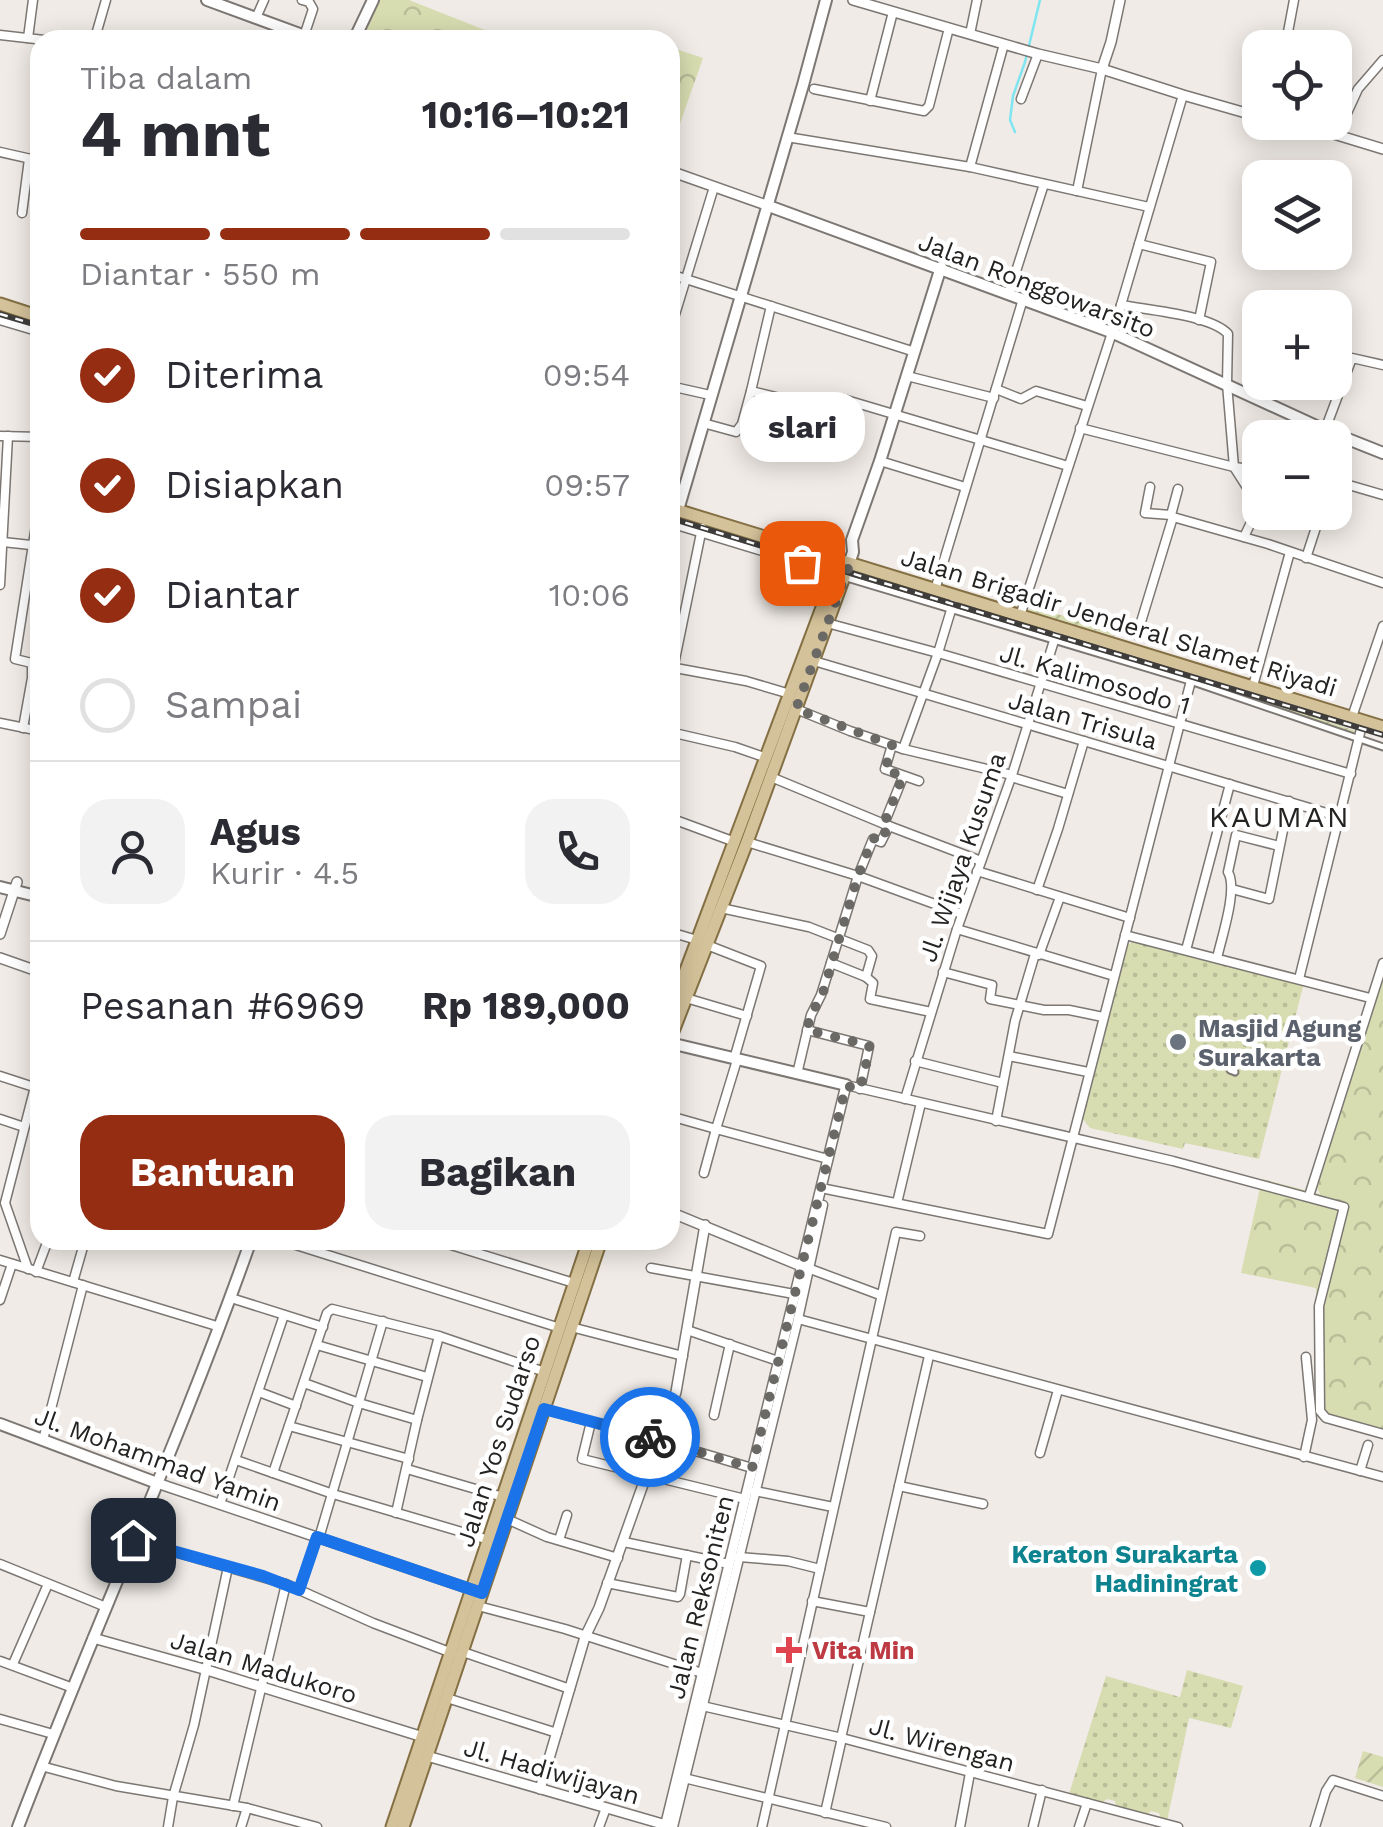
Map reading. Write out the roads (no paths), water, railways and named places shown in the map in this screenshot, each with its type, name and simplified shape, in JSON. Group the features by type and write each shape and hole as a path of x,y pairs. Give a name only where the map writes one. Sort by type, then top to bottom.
{"main road":[{"path":"207,0 288,30"},
{"path":"359,30 373,0"},
{"path":"680,491 826,0"},
{"name":"Jalan Ronggowarsito","path":"766,204 1111,332 1304,420"},
{"path":"680,991 702,942 790,694 845,561 843,550 852,540 880,462 941,268"},
{"path":"0,304 30,314"},
{"name":"Jalan Ronggowarsito","path":"1352,440 1383,453"},
{"name":"Jalan Brigadir Jenderal Slamet Riyadi","path":"680,511 777,549 845,561 935,590 953,603 1020,616 1057,634 1192,675 1252,686 1383,727"},
{"path":"680,1014 702,942 721,908 739,841 771,776 814,661 839,575"},
{"path":"0,887 16,886 30,892"},
{"path":"680,1044 846,1086"},
{"path":"18,1827 220,1327 247,1250"},
{"name":"Jalan Yos Sudarso","path":"392,1827 422,1755 544,1409 586,1250"},
{"name":"Jalan Yos Sudarso","path":"478,1596 489,1540 545,1372 597,1250"},
{"name":"Jl. Mohammad Yamin","path":"0,1424 157,1483"},
{"name":"Jalan Yos Sudarso","path":"428,1738 447,1698 457,1652"},
{"name":"Jalan Yos Sudarso","path":"403,1827 422,1755"}],"street":[{"path":"0,35 28,38 33,0"},
{"path":"99,30 106,0"},
{"path":"256,18 264,0"},
{"path":"302,0 312,8 311,30"},
{"path":"854,0 1242,112"},
{"path":"970,34 977,0"},
{"path":"1076,191 1091,112 1120,0"},
{"path":"1288,30 1294,0"},
{"path":"870,101 894,12"},
{"path":"814,89 920,111 926,109 949,28"},
{"path":"970,168 1004,44"},
{"path":"1021,99 1034,53"},
{"path":"1352,102 1358,89 1383,61"},
{"path":"1020,616 1121,305 1183,96"},
{"path":"787,137 970,168 1149,207"},
{"path":"1352,140 1383,149"},
{"path":"0,152 29,159 22,213"},
{"name":"Jalan Ronggowarsito","path":"680,175 766,204"},
{"path":"1009,293 1050,186"},
{"path":"680,300 714,187"},
{"path":"1139,244 1212,262 1199,320"},
{"path":"680,277 914,352"},
{"path":"935,590 1023,299"},
{"path":"1121,305 1199,320 1228,334 1226,384 1234,467 1257,502 1244,537"},
{"path":"703,423 736,432 742,424 770,306"},
{"path":"0,320 30,329"},
{"path":"1330,420 1352,358 1383,366"},
{"path":"906,376 1021,399 1036,391 1087,406"},
{"path":"680,388 710,395"},
{"path":"751,390 829,410 834,410 843,399 1068,466"},
{"path":"1080,428 1242,468"},
{"path":"0,585 4,436 30,437"},
{"path":"880,462 965,487"},
{"path":"1352,486 1383,495"},
{"path":"1150,487 1145,513 1172,516 1244,537 1383,583"},
{"path":"1137,635 1178,488"},
{"path":"680,632 704,518"},
{"path":"680,526 777,549 839,575 1057,634"},
{"path":"1306,558 1316,530"},
{"path":"3,542 30,545"},
{"path":"1252,686 1290,552"},
{"path":"15,659 30,578"},
{"path":"903,749 953,603"},
{"name":"Jl. Kalimosodo 1","path":"827,623 1351,774"},
{"path":"1300,980 1359,738 1358,719 1383,626"},
{"name":"Jl. Wijaya Kusuma","path":"905,1099 957,929 1057,634"},
{"path":"0,658 30,662"},
{"name":"Jalan Trisula","path":"814,661 1340,817"},
{"path":"680,669 746,681 790,694"},
{"path":"821,1188 1048,1234 1192,675 1383,746"},
{"path":"23,728 30,687"},
{"path":"796,709 903,749 1068,794"},
{"path":"0,723 30,729"},
{"path":"680,734 766,758"},
{"path":"1037,890 1084,741"},
{"path":"892,745 885,770 919,782"},
{"path":"771,776 1037,890 1130,918"},
{"path":"797,1074 810,1016 822,996 858,876 873,838 881,842 903,776"},
{"path":"1186,950 1230,784"},
{"path":"1232,889 1270,899 1288,801"},
{"path":"680,821 858,876 962,914"},
{"path":"1216,958 1232,889 1228,872 1236,824"},
{"path":"1236,834 1280,846"},
{"path":"0,934 16,886"},
{"path":"996,1121 1020,1005 1060,896"},
{"path":"721,908 790,922 871,952 866,977"},
{"path":"957,929 1114,976"},
{"path":"680,935 761,966 704,1174"},
{"path":"1125,935 1370,998"},
{"path":"0,958 30,968"},
{"path":"831,963 874,983 870,998 930,1012"},
{"path":"1309,1196 1383,963"},
{"path":"944,972 993,982 989,998 1044,1010 1103,1016"},
{"path":"686,998 747,1016"},
{"path":"807,1030 869,1046 860,1089"},
{"path":"1008,1056 1088,1072"},
{"path":"915,1061 1003,1083"},
{"path":"0,1076 30,1086"},
{"path":"846,1086 1173,1162 1344,1207 1319,1302 1320,1411 1326,1418 1374,1438 1360,1470"},
{"name":"Jalan Reksoniten","path":"668,1826 846,1086"},
{"path":"896,1203 921,1103"},
{"path":"30,1109 5,1208 32,1270"},
{"path":"0,1119 24,1127"},
{"path":"680,1119 828,1159"},
{"path":"0,1167 12,1172"},
{"path":"668,1826 684,1778 698,1706 755,1492 798,1319 805,1267 823,1205"},
{"path":"680,1216 880,1295"},
{"path":"540,1790 585,1637 618,1558 676,1392 705,1225"},
{"path":"762,1827 896,1232 920,1236"},
{"path":"32,1270 43,1250"},
{"path":"43,1440 83,1250"},
{"path":"312,1250 565,1328 682,1356"},
{"path":"467,1250 574,1283"},
{"path":"0,1260 220,1327"},
{"path":"0,1300 12,1264"},
{"path":"651,1268 794,1294"},
{"path":"230,1298 323,1327"},
{"path":"273,1472 332,1309 439,1336 545,1372"},
{"path":"220,1504 284,1315"},
{"path":"798,1319 1383,1477"},
{"path":"299,1590 333,1494 382,1321"},
{"path":"686,1330 778,1360"},
{"path":"396,1513 439,1336"},
{"path":"714,1414 730,1344"},
{"path":"317,1345 427,1377"},
{"path":"825,1813 929,1356"},
{"path":"1304,1457 1312,1420 1306,1356"},
{"path":"304,1383 416,1420"},
{"path":"1040,1454 1058,1390"},
{"path":"259,1392 296,1406"},
{"path":"544,1409 752,1468"},
{"path":"590,1422 582,1458 744,1499"},
{"path":"289,1426 503,1497"},
{"path":"236,1460 333,1494 489,1540"},
{"name":"Jl. Mohammad Yamin","path":"157,1483 478,1596"},
{"path":"899,1486 983,1504"},
{"path":"755,1492 833,1507"},
{"path":"559,1540 567,1515"},
{"path":"507,1519 618,1558"},
{"path":"612,1534 729,1564"},
{"path":"133,1540 286,1584 373,1623 570,1689"},
{"path":"607,1583 678,1597 686,1555"},
{"path":"739,1556 820,1569"},
{"path":"0,1564 106,1606"},
{"path":"168,1827 228,1567"},
{"path":"12,1664 48,1584"},
{"path":"233,1806 286,1584"},
{"path":"478,1596 585,1637 702,1673"},
{"path":"812,1600 870,1612"},
{"name":"Jalan Madukoro","path":"93,1638 428,1738"},
{"path":"0,1661 73,1688"},
{"path":"447,1698 557,1733"},
{"name":"Jl. Wirengan","path":"698,1706 842,1738 1178,1827"},
{"path":"0,1718 53,1734"},
{"name":"Jl. Hadiwijayan","path":"422,1755 668,1826"},
{"path":"41,1766 116,1786 247,1808 317,1827"},
{"path":"960,1827 970,1773"},
{"path":"684,1778 886,1827"},
{"path":"1315,1827 1333,1780 1383,1796"},
{"path":"1034,1827 1042,1790"},
{"path":"1080,1827 1087,1802"},
{"path":"241,1827 247,1808"},
{"path":"600,1827 606,1808"}],"waterway":[{"path":"1015,132 1010,120 1013,96 1040,0"}],"railway":[{"path":"0,314 30,323"},
{"path":"680,521 1383,735"}],"place":[{"name":"slari","path":"802,563"},
{"name":"Masjid Agung Surakarta","path":"1178,1042"},
{"name":"Keraton Surakarta Hadiningrat","path":"1258,1568"},
{"name":"Vita Min","path":"789,1650"}],"district":[{"name":"KAUMAN","path":"1280,817"}]}
